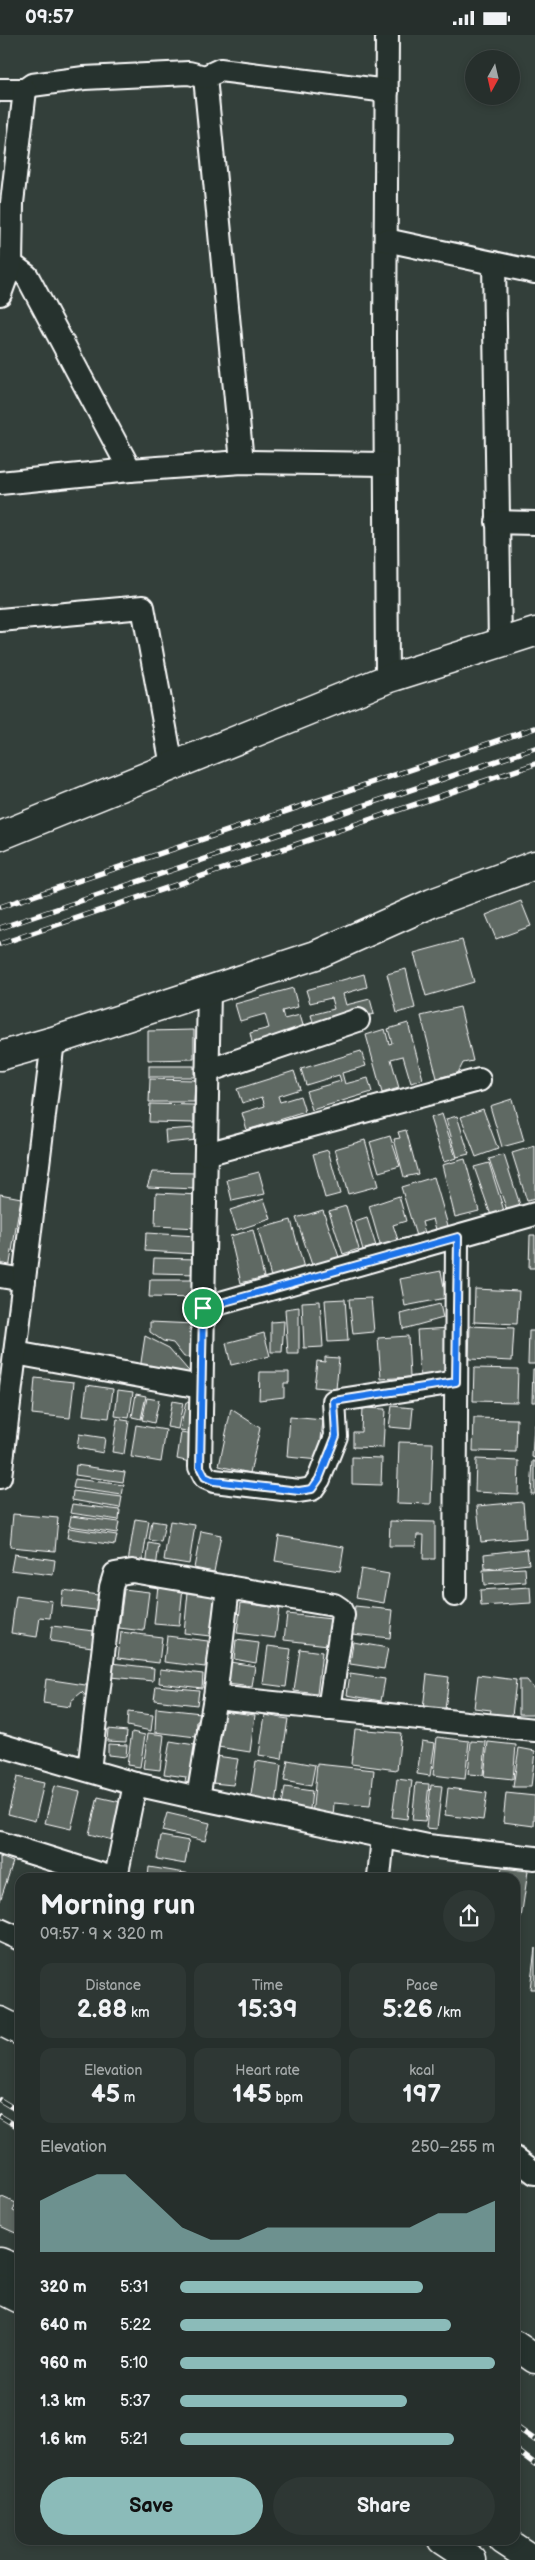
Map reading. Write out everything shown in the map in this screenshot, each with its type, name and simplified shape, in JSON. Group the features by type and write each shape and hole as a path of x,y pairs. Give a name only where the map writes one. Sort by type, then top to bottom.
{"main road":[{"path":"0,836 387,679 535,632"},
{"path":"0,1056 53,1041 316,955 432,903 534,869"},
{"path":"0,2021 15,2028"},
{"path":"4,2277 15,2292"},
{"path":"520,2348 535,2359"},
{"path":"450,2545 472,2560"},
{"path":"510,2545 533,2560"}],"street":[{"path":"387,35 387,679"},
{"path":"0,90 25,90 32,85 84,78 189,73 205,77 220,70 386,91"},
{"path":"205,77 242,462"},
{"path":"0,294 12,264 12,203 25,90"},
{"path":"386,240 535,272"},
{"path":"494,263 500,643"},
{"path":"12,264 27,276 130,469"},
{"path":"0,483 130,469 242,462 386,464"},
{"path":"498,522 535,523"},
{"path":"0,620 143,607 172,766"},
{"path":"209,990 200,1467 205,1477 214,1481 299,1491 312,1489 319,1479 336,1436 334,1401 456,1382"},
{"path":"208,1071 358,1021"},
{"path":"0,1477 53,1041"},
{"path":"206,1154 479,1080"},
{"path":"203,1308 458,1237 535,1213"},
{"path":"455,1595 458,1237"},
{"path":"0,1276 24,1280"},
{"path":"15,1353 201,1387"},
{"path":"89,1770 111,1587 115,1574 132,1571 334,1605 340,1609 343,1615 329,1709"},
{"path":"198,1798 215,1697 228,1587"},
{"path":"215,1697 535,1730"},
{"path":"0,1745 135,1784 198,1798 428,1846 535,1858"},
{"path":"117,1873 135,1784"},
{"path":"378,1873 383,1837"},
{"path":"0,1843 97,1873"},
{"path":"0,1930 15,1937"},
{"path":"520,2162 535,2173"}],"building":[{"path":"521,901 531,926 496,939 486,915"},
{"path":"462,940 474,982 426,996 414,953"},
{"path":"406,969 415,1008 397,1013 387,974"},
{"path":"364,974 367,987 343,994 346,1005 370,999 374,1014 315,1029 311,1015 334,1009 331,998 310,1003 306,990"},
{"path":"293,988 298,1007 282,1011 284,1019 300,1015 305,1032 253,1047 250,1033 269,1028 265,1014 240,1021 235,1004"},
{"path":"460,1007 473,1061 463,1063 458,1073 437,1078 421,1016"},
{"path":"408,1023 423,1079 411,1083 403,1056 391,1059 399,1088 382,1093 366,1035 385,1029 389,1044 392,1043 388,1029"},
{"path":"194,1030 194,1059 148,1060 148,1031"},
{"path":"361,1051 366,1066 342,1073 345,1084 368,1078 372,1092 312,1110 306,1091 341,1081 339,1075 306,1085 301,1069"},
{"path":"149,1066 194,1066 194,1077 149,1077"},
{"path":"294,1071 300,1089 278,1096 280,1102 300,1096 305,1112 247,1130 242,1113 265,1106 262,1097 242,1103 237,1089"},
{"path":"150,1079 195,1080 194,1102 149,1102"},
{"path":"512,1099 524,1141 502,1147 490,1106"},
{"path":"150,1104 194,1105 194,1123 149,1122"},
{"path":"483,1109 498,1149 476,1157 461,1117"},
{"path":"442,1114 456,1158 444,1162 430,1118"},
{"path":"457,1116 469,1154 457,1157 446,1119"},
{"path":"195,1128 196,1140 166,1143 165,1130"},
{"path":"406,1130 418,1174 404,1177 394,1139 400,1138 398,1132"},
{"path":"390,1136 400,1166 379,1172 370,1142"},
{"path":"365,1140 378,1186 348,1194 335,1149"},
{"path":"535,1146 535,1199 527,1201 512,1153"},
{"path":"328,1150 340,1194 325,1198 313,1154"},
{"path":"504,1155 521,1208 508,1213 489,1159"},
{"path":"465,1159 479,1211 455,1217 442,1165"},
{"path":"489,1163 506,1217 493,1221 474,1167"},
{"path":"152,1172 197,1173 196,1189 147,1187"},
{"path":"259,1172 265,1194 232,1201 227,1180"},
{"path":"434,1177 449,1229 437,1233 433,1219 422,1222 425,1233 416,1236 401,1187"},
{"path":"156,1193 200,1195 199,1228 155,1226"},
{"path":"0,1194 21,1198 9,1269 0,1268"},
{"path":"399,1196 406,1221 393,1225 399,1243 381,1248 369,1206"},
{"path":"264,1199 271,1219 237,1230 230,1210"},
{"path":"346,1206 359,1249 343,1254 329,1211"},
{"path":"323,1210 339,1257 312,1265 296,1218"},
{"path":"367,1218 376,1246 363,1250 355,1222"},
{"path":"291,1220 304,1268 271,1277 258,1229"},
{"path":"253,1230 264,1277 241,1283 230,1236"},
{"path":"146,1233 197,1236 196,1254 145,1251"},
{"path":"530,1235 535,1235 535,1268 529,1268"},
{"path":"154,1258 198,1259 198,1274 153,1273"},
{"path":"441,1271 446,1298 405,1306 400,1279"},
{"path":"150,1280 200,1280 200,1298 149,1297"},
{"path":"475,1289 519,1291 517,1324 474,1322"},
{"path":"371,1298 374,1332 353,1334 349,1299"},
{"path":"345,1299 348,1341 328,1342 325,1300"},
{"path":"320,1301 323,1347 304,1348 302,1302"},
{"path":"440,1304 443,1318 403,1329 401,1314"},
{"path":"299,1307 299,1354 288,1354 285,1309"},
{"path":"284,1321 282,1352 271,1352 271,1322"},
{"path":"150,1322 195,1324 194,1357 184,1357 173,1343 163,1341 150,1332"},
{"path":"470,1326 514,1328 512,1361 469,1359"},
{"path":"449,1328 451,1353 444,1353 445,1375 420,1377 417,1330"},
{"path":"529,1331 535,1331 535,1364 528,1364"},
{"path":"264,1333 270,1356 231,1365 226,1343"},
{"path":"145,1336 169,1348 193,1376 140,1369"},
{"path":"408,1336 410,1377 381,1379 378,1338"},
{"path":"325,1357 339,1358 336,1389 314,1387 317,1361 325,1362"},
{"path":"474,1368 518,1369 517,1402 473,1401"},
{"path":"533,1369 535,1369 535,1402 532,1402"},
{"path":"260,1372 289,1372 289,1383 284,1383 284,1397 259,1400"},
{"path":"35,1378 74,1382 70,1418 32,1414"},
{"path":"87,1385 113,1389 109,1418 83,1415"},
{"path":"118,1390 133,1392 129,1418 115,1416"},
{"path":"136,1394 146,1396 141,1419 132,1417"},
{"path":"147,1398 159,1400 154,1423 142,1420"},
{"path":"172,1401 183,1403 178,1429 167,1427"},
{"path":"186,1402 198,1404 193,1432 180,1430"},
{"path":"392,1406 413,1408 411,1429 389,1427"},
{"path":"362,1408 385,1409 383,1448 353,1447 353,1432 361,1432"},
{"path":"231,1409 260,1428 250,1473 219,1466"},
{"path":"290,1417 323,1420 319,1460 287,1457"},
{"path":"474,1418 517,1419 516,1452 473,1451"},
{"path":"117,1419 129,1421 124,1454 112,1452"},
{"path":"136,1425 166,1430 161,1462 131,1457"},
{"path":"535,1425 535,1458 532,1457"},
{"path":"181,1433 194,1435 190,1462 177,1459"},
{"path":"79,1434 105,1438 103,1453 77,1448"},
{"path":"399,1442 433,1443 431,1504 397,1503"},
{"path":"352,1457 382,1458 381,1485 352,1484"},
{"path":"476,1459 519,1461 518,1494 475,1492"},
{"path":"533,1461 535,1461 535,1494 531,1494"},
{"path":"76,1465 125,1472 123,1482 75,1475"},
{"path":"75,1479 124,1485 122,1495 73,1488"},
{"path":"73,1491 122,1497 120,1508 72,1500"},
{"path":"523,1502 526,1538 481,1542 477,1506"},
{"path":"72,1504 120,1510 119,1520 70,1513"},
{"path":"13,1514 58,1518 55,1551 10,1547"},
{"path":"71,1516 119,1522 117,1533 69,1526"},
{"path":"135,1519 149,1521 142,1564 128,1562"},
{"path":"152,1521 165,1523 161,1542 149,1540"},
{"path":"170,1521 195,1525 189,1564 164,1560"},
{"path":"390,1521 435,1522 435,1559 423,1559 424,1535 417,1535 416,1546 389,1546"},
{"path":"69,1528 117,1535 115,1545 67,1538"},
{"path":"201,1531 221,1535 214,1572 194,1568"},
{"path":"279,1536 344,1547 340,1571 275,1561"},
{"path":"149,1543 159,1545 156,1568 146,1567"},
{"path":"527,1549 529,1564 485,1569 484,1554"},
{"path":"14,1554 55,1560 53,1575 11,1570"},
{"path":"525,1568 526,1582 484,1585 483,1570"},
{"path":"361,1569 389,1574 384,1603 356,1598"},
{"path":"158,1585 183,1587 179,1626 154,1624"},
{"path":"530,1587 531,1603 481,1606 480,1590"},
{"path":"124,1589 149,1592 144,1631 119,1628"},
{"path":"63,1590 105,1596 103,1611 61,1606"},
{"path":"188,1592 215,1596 210,1636 184,1633"},
{"path":"16,1596 52,1601 50,1618 40,1617 37,1637 11,1633"},
{"path":"241,1603 279,1608 275,1638 237,1633"},
{"path":"355,1606 393,1610 390,1638 352,1634"},
{"path":"287,1614 331,1619 328,1645 284,1640"},
{"path":"52,1626 94,1631 92,1647 50,1641"},
{"path":"121,1632 162,1637 159,1663 118,1658"},
{"path":"167,1636 208,1641 205,1667 164,1662"},
{"path":"236,1640 259,1643 256,1663 234,1659"},
{"path":"353,1642 388,1648 384,1669 350,1664"},
{"path":"268,1646 291,1649 286,1687 263,1684"},
{"path":"300,1649 322,1652 317,1694 294,1691"},
{"path":"230,1662 255,1666 252,1687 227,1684"},
{"path":"111,1663 154,1668 153,1681 110,1677"},
{"path":"160,1669 203,1674 202,1688 159,1683"},
{"path":"350,1674 385,1679 381,1701 347,1695"},
{"path":"427,1674 449,1677 445,1710 423,1709"},
{"path":"478,1675 516,1680 512,1716 490,1714 491,1710 474,1708"},
{"path":"46,1679 92,1686 90,1701 82,1692 71,1701 70,1707 43,1703"},
{"path":"519,1680 527,1680 535,1690 535,1714 519,1714"},
{"path":"156,1686 199,1690 197,1705 154,1700"},
{"path":"156,1708 201,1713 201,1721 197,1721 196,1737 155,1732"},
{"path":"223,1711 255,1715 250,1752 218,1747"},
{"path":"128,1712 153,1715 151,1731 127,1726"},
{"path":"265,1715 288,1719 282,1759 259,1755"},
{"path":"108,1729 127,1731 126,1742 107,1741"},
{"path":"355,1729 401,1733 397,1770 351,1764"},
{"path":"132,1732 145,1735 140,1767 127,1765"},
{"path":"148,1733 164,1735 160,1770 143,1768"},
{"path":"437,1737 469,1741 465,1779 433,1775"},
{"path":"170,1741 195,1745 192,1766 194,1789 184,1787 186,1777 164,1774"},
{"path":"422,1741 435,1743 430,1776 417,1774"},
{"path":"471,1741 486,1742 483,1775 468,1774"},
{"path":"488,1742 516,1745 513,1779 484,1776"},
{"path":"108,1744 127,1745 126,1757 108,1755"},
{"path":"519,1748 535,1751 531,1787 513,1787"},
{"path":"216,1756 238,1759 233,1785 212,1783"},
{"path":"288,1760 315,1765 311,1786 284,1781"},
{"path":"256,1761 281,1765 276,1805 250,1801"},
{"path":"317,1764 374,1770 370,1806 334,1803 333,1818 312,1816"},
{"path":"17,1777 44,1783 35,1821 8,1814"},
{"path":"397,1779 412,1781 407,1819 392,1817"},
{"path":"416,1783 429,1784 425,1821 412,1820"},
{"path":"431,1785 442,1786 437,1829 426,1828"},
{"path":"54,1786 80,1792 71,1829 45,1823"},
{"path":"285,1787 312,1791 310,1809 282,1805"},
{"path":"448,1788 487,1793 483,1820 445,1815"},
{"path":"506,1793 535,1796 534,1826 503,1822"},
{"path":"98,1797 125,1803 116,1841 89,1834"},
{"path":"167,1813 210,1823 205,1841 162,1831"},
{"path":"161,1836 189,1841 185,1864 157,1859"},
{"path":"0,1857 13,1862 0,1901"},
{"path":"149,1867 185,1873 148,1873"},
{"path":"502,1868 528,1871 521,1918 520,1873 501,1873"},
{"path":"535,1948 535,1989 530,1989"},
{"path":"2,2197 15,2203 13,2211 15,2212 15,2233 0,2226 0,2200"}],"railway":[{"path":"0,907 535,728"},
{"path":"0,928 535,748"},
{"path":"0,944 535,764"},
{"path":"0,2100 15,2109"},
{"path":"0,2116 15,2125"},
{"path":"520,2430 535,2440"},
{"path":"520,2453 535,2464"}],"route":[{"path":"458,1237 456,1382 334,1401 336,1436 319,1479 312,1489 299,1491 214,1481 205,1477 200,1467 203,1308 458,1237"}]}
